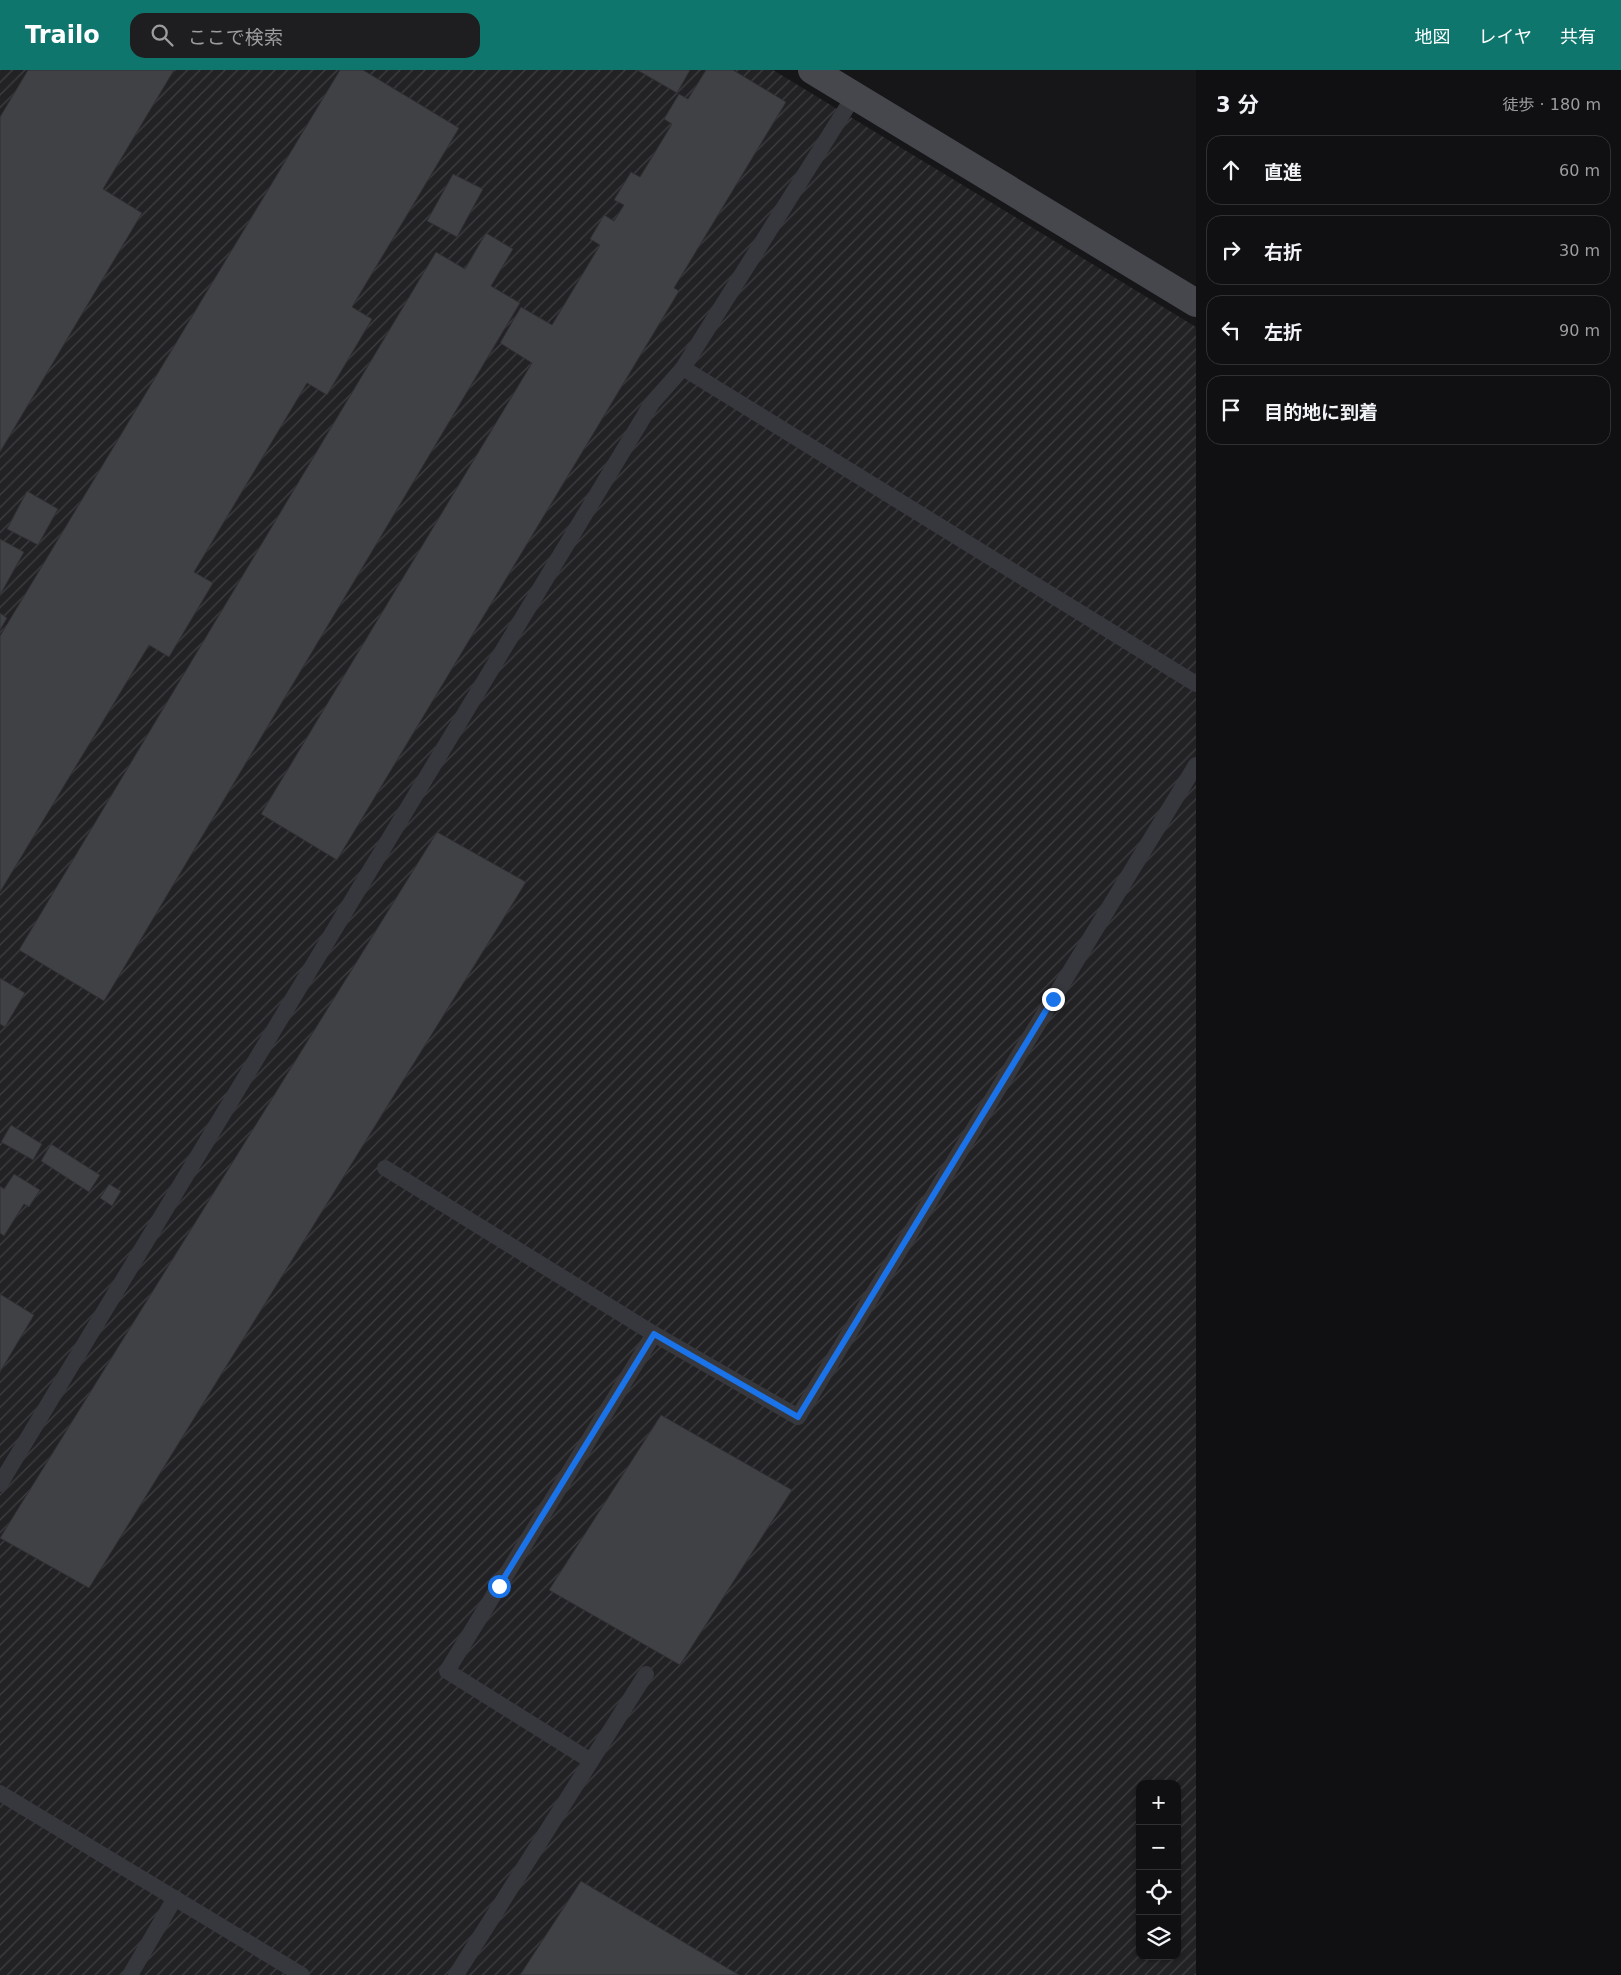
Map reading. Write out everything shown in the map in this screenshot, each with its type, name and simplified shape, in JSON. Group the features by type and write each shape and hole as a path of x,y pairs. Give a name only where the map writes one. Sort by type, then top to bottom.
{"street":[{"path":"812,70 1196,303"}],"lane":[{"path":"0,1484 652,403 684,368 854,96"},
{"path":"684,368 1196,684"},
{"path":"385,1168 654,1334 798,1417 1196,765"},
{"path":"591,1761 447,1671 654,1334"},
{"path":"456,1975 646,1674"},
{"path":"0,1793 302,1975"},
{"path":"130,1975 175,1898"}],"shaded area":[{"path":"0,70 773,70 1196,327 1196,1975 0,1975"}],"building":[{"path":"28,70 174,70 103,189 142,213 0,452 0,117"},
{"path":"340,70 363,70 459,128 352,307 372,319 327,395 307,383 194,572 213,583 169,657 149,645 0,892 0,636"},
{"path":"637,70 690,70 677,93"},
{"path":"706,70 733,70 786,102 674,288 679,291 337,860 261,814 532,363 500,343 521,307 552,325 600,245 590,239 604,215 614,221 624,205 614,200 631,172 640,177 672,124 664,119 679,94 688,99"},
{"path":"453,174 483,189 457,237 427,221"},
{"path":"486,233 513,249 491,286 520,303 104,1001 19,950 436,252 465,269"},
{"path":"27,491 58,509 38,545 7,529"},
{"path":"0,539 24,552 0,595"},
{"path":"0,613 7,618 0,630"},
{"path":"437,832 526,882 89,1588 0,1538"},
{"path":"0,978 25,993 5,1027 0,1024"},
{"path":"11,1125 42,1144 33,1160 1,1142"},
{"path":"51,1144 100,1175 89,1192 41,1161"},
{"path":"14,1174 40,1190 29,1207 24,1204 4,1236 0,1233 0,1186 4,1189"},
{"path":"109,1184 121,1191 112,1206 100,1198"},
{"path":"0,1294 34,1315 0,1372"},
{"path":"661,1415 792,1490 680,1665 549,1590"},
{"path":"581,1881 739,1975 520,1975"}],"route":[{"path":"499,1586 654,1334 798,1417 1053,999"}]}
